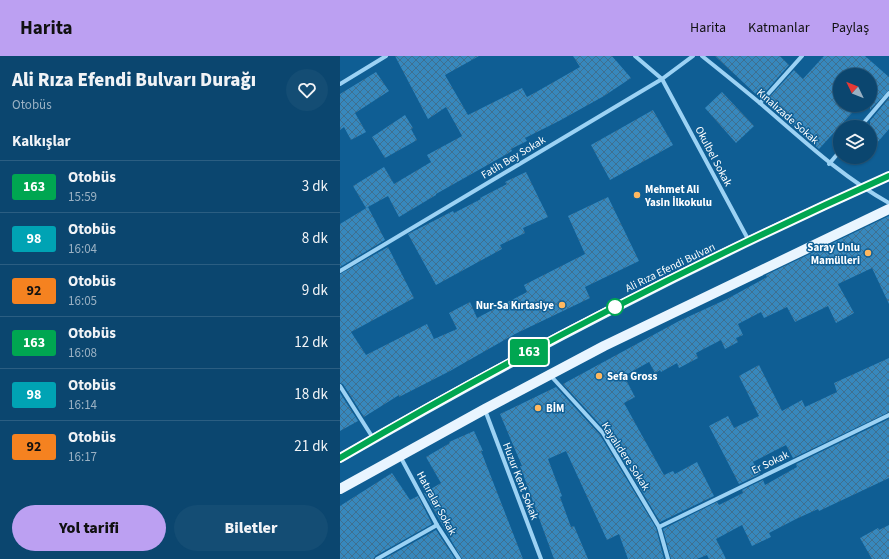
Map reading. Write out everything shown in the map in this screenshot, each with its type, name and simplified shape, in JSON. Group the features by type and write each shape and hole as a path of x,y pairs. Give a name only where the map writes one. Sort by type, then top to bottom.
{"main road":[{"name":"Ali Rıza Efendi Bulvarı","path":"340,458 590,319 889,176"},
{"path":"340,489 400,455 604,346 889,209"}],"street":[{"path":"340,84 386,56"},
{"path":"635,56 662,79"},
{"name":"Fatih Bey Sokak","path":"340,271 662,79 693,56"},
{"name":"Kınalızade Sokak","path":"702,56 760,103 829,164 862,188 889,203"},
{"path":"760,103 802,56"},
{"name":"Okulbel Sokak","path":"662,79 750,242"},
{"path":"866,120 889,92"},
{"path":"829,164 833,160"},
{"name":"Kayalıdere Sokak","path":"549,375 603,433 659,527 668,559"},
{"path":"340,386 373,439"},
{"name":"Huzur Kent Sokak","path":"485,409 541,559"},
{"name":"Er Sokak","path":"659,527 889,415"},
{"name":"Hatıralar Sokak","path":"400,455 437,525 459,559"},
{"path":"377,559 437,525"}],"building":[{"path":"395,56 479,56 445,75 468,115 522,88 527,97 538,91 580,67 573,56 612,56 631,78 604,96 525,138 527,141 511,149 512,151 399,217 388,196 366,208 353,186 384,167 394,184 431,162 427,155 462,136 446,107 428,119"},
{"path":"715,56 780,56 789,65 760,98"},
{"path":"824,56 865,56 889,77 889,90 877,103 877,68 833,68 833,112 853,112 845,120 833,120 833,134 819,149 765,102 794,70 803,79"},
{"path":"376,72 389,91 355,113 366,132 351,140 344,127 340,130 340,94"},
{"path":"722,92 754,126 736,143 705,108"},
{"path":"889,98 889,129 877,143 877,120 871,120"},
{"path":"653,110 673,145 610,180 591,145"},
{"path":"405,115 413,128 411,129 417,140 385,158 372,137"},
{"path":"526,172 548,217 523,228 525,233 500,245 502,249 436,285 408,234 453,211 454,213 481,199 480,198 507,184 505,182"},
{"path":"608,197 639,261 585,287 590,298 515,334 450,371 399,397 399,395 364,417 343,384 340,383 340,274 388,247 414,298 351,332 366,355 427,324 434,339 457,329 449,313 470,302 477,318 527,292 524,285 585,254 568,216"},
{"path":"368,207 385,240 340,267 340,224"},
{"path":"889,216 889,304 872,268 838,284 854,313 836,323 828,306 795,322 787,307 764,318 761,312 738,324 743,335 736,338 738,342 725,349 721,340 696,353 698,358 679,368 677,363 661,372 660,370 655,373 649,362 624,376 635,397 624,403 664,475 673,471 675,474 697,462 714,496 660,522 606,431 563,384 679,321 727,299 767,277 766,275"},
{"path":"889,358 889,412 793,458 786,445 753,462 760,474 739,484 709,426 728,416 734,428 759,416 739,376 759,365 782,411 802,400 805,407 837,392 834,383"},
{"path":"556,387 600,435 656,528 664,559 628,559 619,534 607,540 566,451 548,459 562,496 560,497 571,527 574,526 588,559 554,559 520,466 522,466 500,414"},
{"path":"340,393 358,421 340,431"},
{"path":"889,419 889,478 819,511 818,509 796,519 769,533 771,537 752,546 742,525 716,539 726,559 709,559 707,555 697,559 671,559 663,529 717,502 719,505 743,493 742,490 763,480 765,485 797,467 796,464"},
{"path":"474,431 483,451 481,451 523,559 462,559 424,493 441,483 426,457 450,443 449,442"},
{"path":"392,473 410,500 418,496 432,524 375,556 374,559 340,559 340,506"},
{"path":"889,525 889,559 872,559 860,538 878,528 879,530"},
{"path":"436,530 455,559 384,559"}],"bus line":[{"name":"163","path":"340,458 462,388 590,319 889,176"}],"place":[{"name":"Mehmet Ali Yasin İlkokulu","path":"637,195"},
{"name":"Saray Unlu Mamülleri","path":"868,253"},
{"name":"Nur-Sa Kırtasiye","path":"562,305"},
{"name":"Sefa Gross","path":"599,376"},
{"name":"BİM","path":"538,408"}]}
